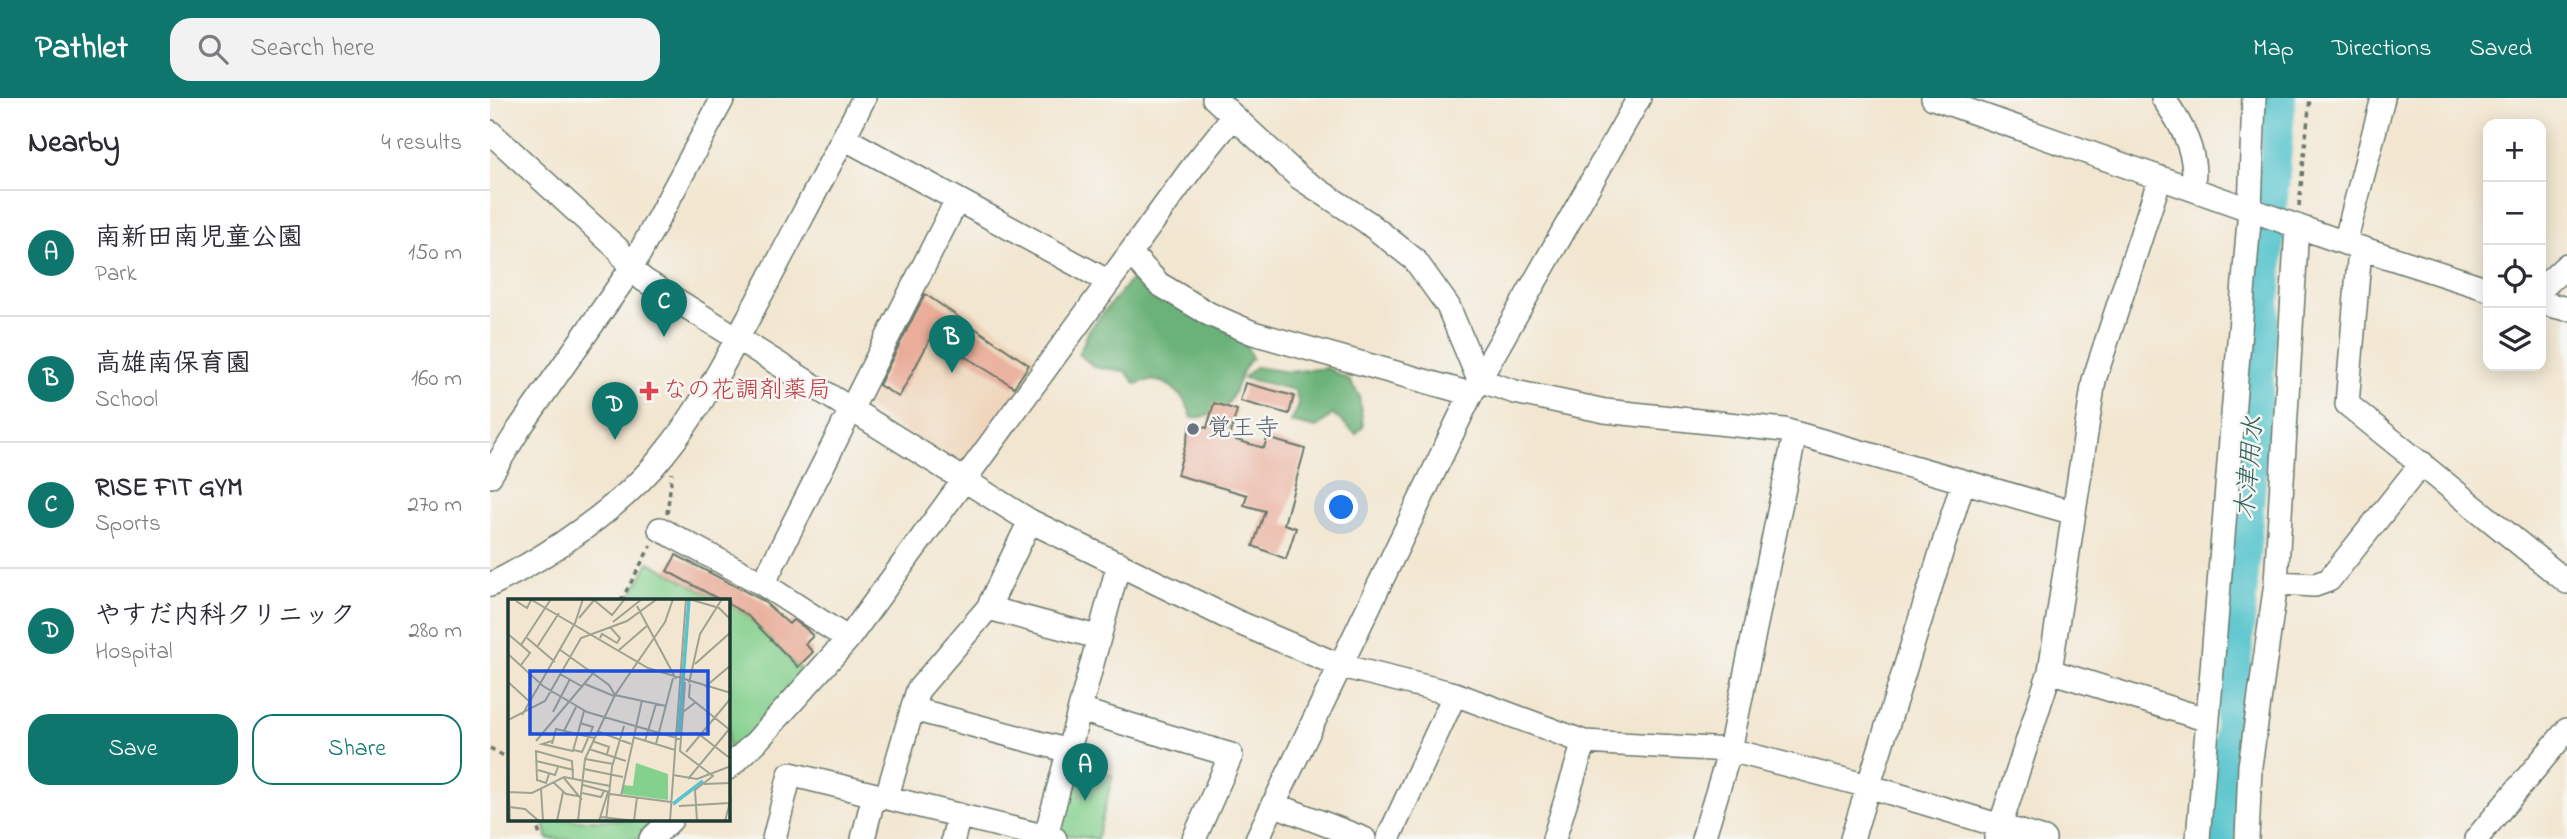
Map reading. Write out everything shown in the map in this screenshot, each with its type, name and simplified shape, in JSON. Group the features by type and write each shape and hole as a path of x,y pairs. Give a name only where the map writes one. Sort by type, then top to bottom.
{"street":[{"path":"492,468 631,269 723,98"},
{"path":"490,586 557,548 605,510 662,457 697,408 736,340 864,98"},
{"path":"1214,98 1300,177 1367,222 1415,260 1448,306 1475,387"},
{"path":"1257,839 1475,387 1639,98"},
{"path":"1933,98 2353,246 2483,287"},
{"path":"2163,98 2175,114 2193,159 2192,189"},
{"path":"2198,839 2250,209 2254,98"},
{"path":"2383,98 2353,246 2347,404 2567,582"},
{"path":"730,766 755,743 848,639 1130,253 1233,117"},
{"path":"490,132 619,250 631,269 736,340 1030,522 1235,621 1341,666 1455,694 1584,742 1730,750 1868,786 1998,832 2043,839"},
{"path":"844,138 1109,282"},
{"path":"1998,832 2050,671 2094,380 2160,178"},
{"path":"763,584 957,200"},
{"path":"2246,839 2250,766 2276,583 2294,225"},
{"path":"1130,253 1159,284 1209,314 1253,333 1475,387 1515,392 1605,411 1796,433 2074,513"},
{"path":"2546,284 2567,265"},
{"path":"2546,304 2567,309"},
{"path":"1703,839 1730,750 1796,433"},
{"path":"2276,583 2315,585 2329,580 2422,463"},
{"path":"1852,839 1963,482"},
{"path":"863,839 918,690 988,608 1030,522"},
{"path":"660,529 763,584 848,639"},
{"path":"774,839 790,774 1048,838 1097,637 1119,563"},
{"path":"988,608 1097,637"},
{"path":"2050,671 2208,720"},
{"path":"1388,839 1455,694"},
{"path":"913,709 1069,751"},
{"path":"1080,710 1231,755 1194,839"},
{"path":"2476,839 2567,730"},
{"path":"1554,839 1584,742"},
{"path":"1273,804 1364,839"},
{"path":"953,839 959,815"},
{"path":"651,839 669,822"}],"path":[{"path":"2294,225 2310,98"},
{"path":"490,748 508,758"},
{"path":"536,822 541,839"}],"shaded area":[{"path":"921,279 1044,359 962,467 862,404"}],"green space":[{"path":"1133,277 1140,277 1244,340 1252,358 1232,397 1220,411 1192,418 1179,394 1164,383 1146,381 1136,384 1125,371 1094,367 1079,354 1089,330"},
{"path":"1255,367 1289,372 1327,368 1349,380 1359,395 1363,426 1356,434 1333,414 1316,428 1291,422 1299,405 1295,390 1243,378"},
{"path":"649,562 718,599 629,599"},
{"path":"730,605 746,614 808,677 730,760"},
{"path":"1071,766 1113,775 1097,839 1062,834 1056,827"},
{"path":"544,822 663,822 644,839 548,839"}],"building":[{"path":"925,294 1029,365 1014,387 932,336 899,397 879,385"},
{"path":"1245,383 1294,396 1289,414 1240,401"},
{"path":"1214,403 1237,410 1229,438 1264,448 1267,438 1305,449 1284,524 1296,528 1286,559 1253,546 1265,511 1244,505 1247,495 1177,475 1191,424 1207,428"},
{"path":"676,555 762,600 789,624 793,620 813,636 805,644 813,652 798,667 746,614 730,605 730,599 718,599 667,571"}],"waterway":[{"name":"木津用水","path":"2222,839 2280,98"}],"place":[{"name":"RISE FIT GYM","path":"664,337"},
{"name":"高雄南保育園","path":"952,373"},
{"name":"なの花調剤薬局","path":"649,391"},
{"name":"覚王寺","path":"1193,429"},
{"name":"やすだ内科クリニック","path":"615,440"},
{"name":"南新田南児童公園","path":"1085,801"}]}
